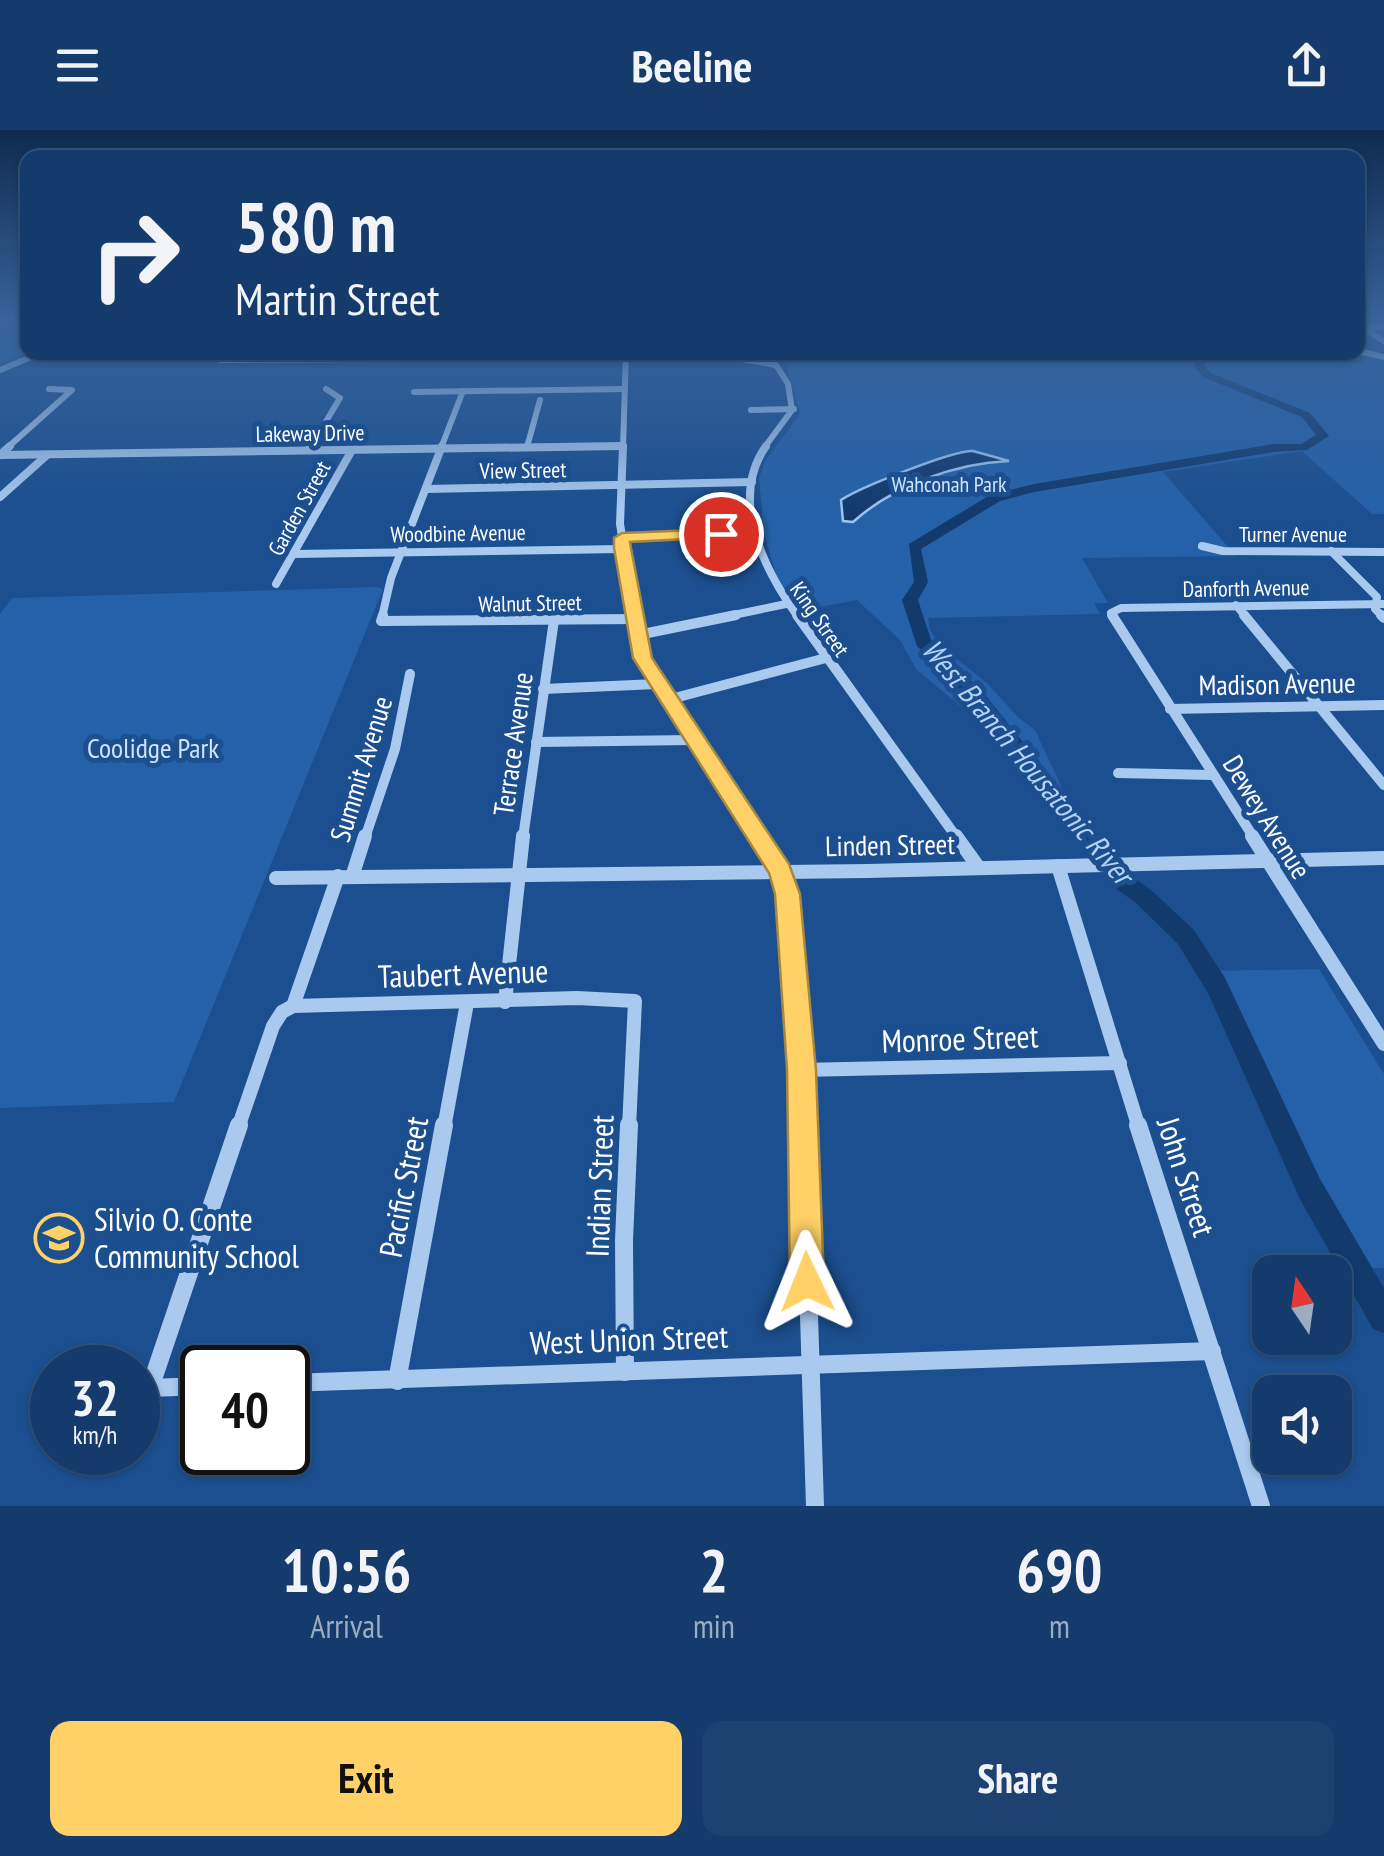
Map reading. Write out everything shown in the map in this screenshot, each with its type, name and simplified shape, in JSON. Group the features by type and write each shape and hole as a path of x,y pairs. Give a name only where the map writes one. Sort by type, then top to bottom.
{"street":[{"path":"623,383 622,543 642,658 781,871 788,894 801,1070 815,1506"},
{"path":"752,482 755,464 792,416 794,408 785,383"},
{"path":"414,392 623,388"},
{"path":"0,455 72,390 48,389"},
{"path":"309,450 340,398 326,389"},
{"path":"400,552 463,390"},
{"path":"528,447 540,400"},
{"path":"751,410 794,408"},
{"name":"Lakeway Drive","path":"0,455 621,446"},
{"name":"Garden Street","path":"276,584 352,450"},
{"path":"0,497 46,454"},
{"name":"View Street","path":"426,489 752,482"},
{"name":"King Street","path":"752,482 756,534 771,579 979,868"},
{"name":"Woodbine Avenue","path":"294,554 622,543 756,534"},
{"name":"Turner Avenue","path":"1202,546 1223,551 1384,552"},
{"path":"1331,551 1377,597 1384,618"},
{"name":"Walnut Street","path":"400,552 381,621 635,620"},
{"path":"638,635 786,604"},
{"name":"Danforth Avenue","path":"1112,614 1121,608 1379,604"},
{"path":"1236,605 1384,785"},
{"name":"Dewey Avenue","path":"1112,614 1384,1044"},
{"name":"Terrace Avenue","path":"505,1002 518,874 554,620"},
{"path":"667,700 826,658"},
{"name":"Summit Avenue","path":"180,1387 150,1388 273,1026 282,1012 293,1006 399,730 410,674"},
{"path":"543,690 657,684"},
{"name":"Madison Avenue","path":"1170,708 1384,704"},
{"path":"536,742 693,740"},
{"path":"1118,773 1212,775"},
{"name":"Linden Street","path":"276,878 1384,858"},
{"name":"John Street","path":"1058,866 1086,965 1260,1506"},
{"name":"Taubert Avenue","path":"293,1006 577,998 635,1001"},
{"name":"Indian Street","path":"625,1372 624,1240 635,1001"},
{"name":"Pacific Street","path":"397,1381 467,1004"},
{"name":"Monroe Street","path":"801,1070 1120,1063"},
{"name":"West Union Street","path":"310,1383 625,1372 809,1361 1212,1351"}],"green space":[{"name":"Wahconah Park","path":"791,383 1384,383 1384,514 1372,514 1302,451 1163,472 1236,556 1082,558 1108,603 1094,603 1100,614 928,618 930,630 943,648 987,683 1035,730 1065,794 1119,859 1092,860 1019,761 990,731 916,669 900,640 857,600 800,611 779,584 764,534 759,479 765,461 800,414"},
{"name":"Coolidge Park","path":"383,589 174,1102 0,1108 0,614 12,598"},
{"path":"1319,969 1384,1074 1384,1268 1365,1268 1211,971"}],"shaded area":[{"path":"973,451 1009,461 967,466 926,479 887,498 853,522 843,521 841,500 851,494 927,463"}],"waterway":[{"name":"West Branch Housatonic River","path":"1227,383 1306,415 1323,436 1303,447 1273,448 995,498 914,547 921,582 910,600 923,642 979,699 1123,882 1186,937 1217,986 1310,1189 1384,1318"}],"place":[{"name":"Silvio O. Conte Community School","path":"59,1238"}],"route":[{"path":"721,534 622,538 622,548 642,658 781,871 788,894 801,1070 807,1282"}]}
